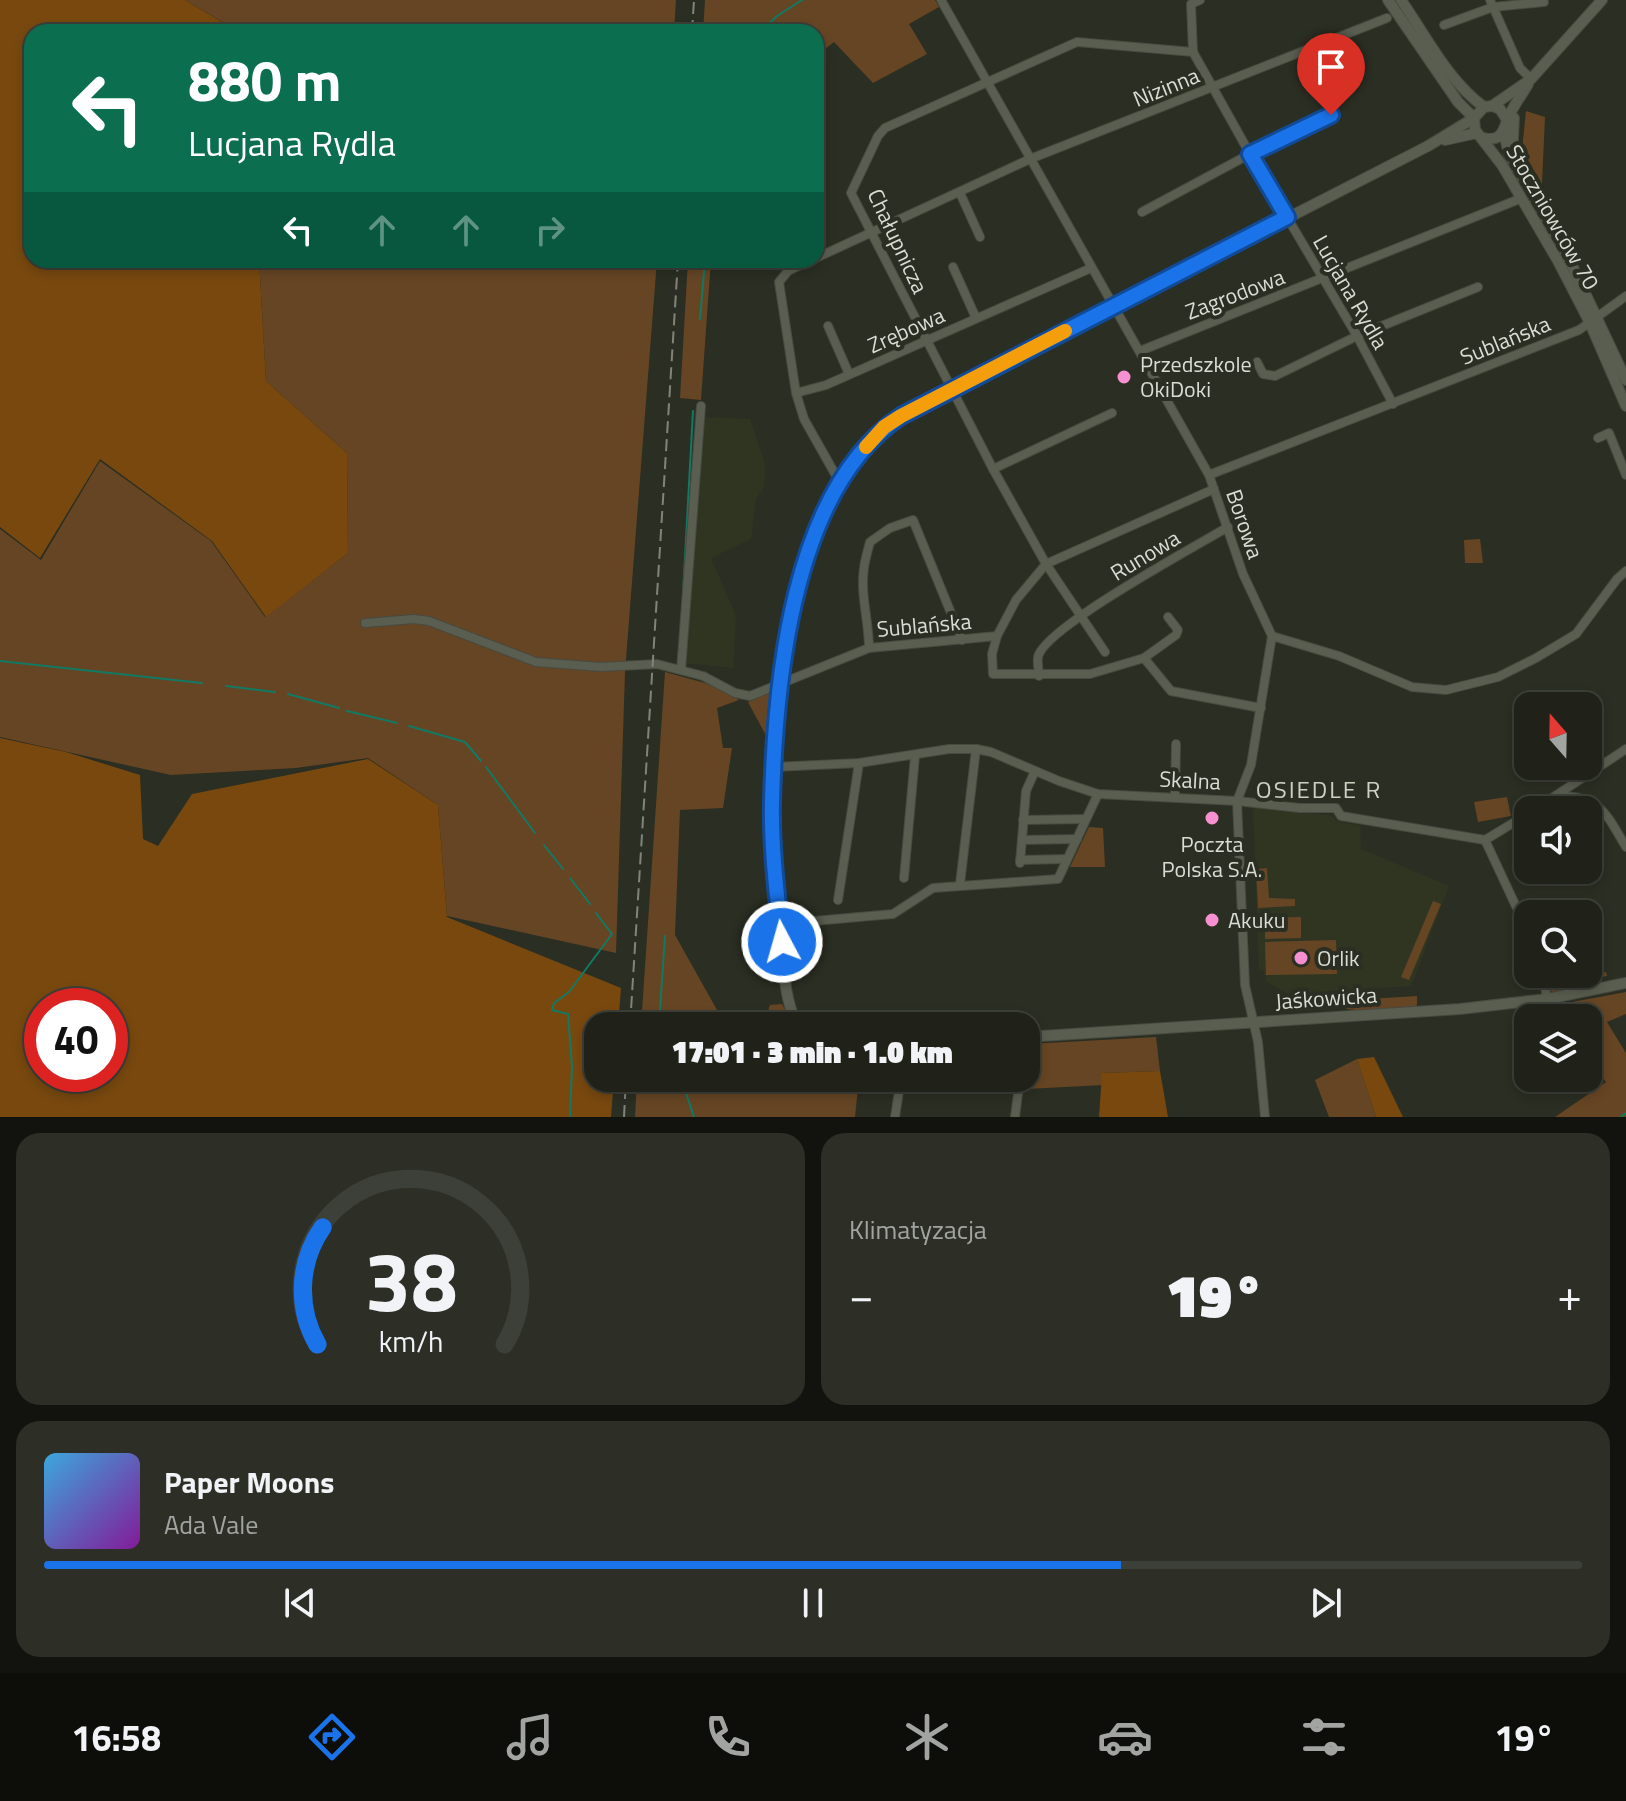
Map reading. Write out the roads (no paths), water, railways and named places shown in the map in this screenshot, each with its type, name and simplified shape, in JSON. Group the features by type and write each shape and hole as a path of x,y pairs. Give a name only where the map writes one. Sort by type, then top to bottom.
{"street":[{"name":"Borowa","path":"941,0 1209,475 1243,574 1272,636"},
{"path":"988,82 1077,42 1193,52 1192,2 1200,0"},
{"path":"1388,0 1458,102 1474,118 1480,136"},
{"path":"1401,0 1467,95 1503,112 1507,120"},
{"path":"1428,146 1452,138 1480,136 1494,139 1504,133 1507,120 1531,79 1602,0"},
{"path":"1444,25 1492,4 1544,2"},
{"path":"1492,4 1520,68 1531,79"},
{"name":"Nizinna","path":"824,254 1030,159 1387,18"},
{"name":"Lucjana Rydla","path":"1193,52 1393,404"},
{"path":"793,1012 789,1000 774,872 772,803 782,683 790,620 808,552 839,481 853,460 884,427 951,389 1428,146 1531,79"},
{"name":"Chałupnicza","path":"988,82 885,128 878,136 851,193 993,469 1046,564"},
{"path":"1455,130 1463,117 1458,102"},
{"path":"1512,159 1516,104"},
{"path":"1142,212 1331,115"},
{"name":"Stoczniowców 70","path":"1504,133 1512,159 1563,248 1626,406"},
{"name":"Stoczniowców 70","path":"1480,136 1522,198 1626,380"},
{"path":"960,193 980,237"},
{"name":"Zagrodowa","path":"1140,351 1522,198"},
{"name":"Zrębowa","path":"953,267 976,318"},
{"name":"Nizinna","path":"794,268 779,282 796,393 804,419 839,481"},
{"name":"Zrębowa","path":"796,393 826,385 1091,268"},
{"path":"1257,362 1263,374 1275,376 1357,336 1478,287"},
{"name":"Sublańska","path":"1209,475 1579,330 1626,296"},
{"name":"Zrębowa","path":"828,326 849,374"},
{"path":"681,670 701,406"},
{"path":"993,469 1112,413"},
{"path":"1598,438 1609,433 1626,475"},
{"name":"Sublańska","path":"365,623 414,619 429,621 536,662 601,667 653,664 703,676 742,696 750,696 869,648 997,636 1027,584 1046,564 1214,489"},
{"path":"869,648 869,621 863,587 870,542 890,528 913,520 962,640"},
{"name":"Runowa","path":"1039,676 1038,656 1081,615 1228,527"},
{"path":"1046,564 1105,652"},
{"path":"1265,1117 1255,1022 1245,985 1237,801 1251,765 1272,636 1339,656 1412,687 1446,690 1498,677 1576,634 1626,571"},
{"path":"997,636 992,654 993,674 1090,674 1144,658 1176,635 1178,630 1168,617"},
{"path":"1144,658 1171,691 1261,708"},
{"path":"1175,798 1176,744"},
{"name":"Skalna","path":"774,767 859,763 949,749 976,749 1098,794 1336,808 1341,816 1485,840"},
{"path":"960,884 976,749"},
{"path":"1557,796 1626,749"},
{"path":"904,878 915,756"},
{"path":"838,900 859,763"},
{"path":"1032,770 1026,791 1020,861 1067,859"},
{"path":"780,924 881,916 902,909 933,888 1058,879 1098,794"},
{"path":"1602,811 1626,847"},
{"path":"1023,820 1085,819"},
{"path":"1514,822 1485,840 1488,857 1514,906"},
{"path":"1022,840 1077,839"},
{"name":"Jaśkowicka","path":"1040,1036 1460,1009 1547,999 1626,983"},
{"path":"1545,988 1547,999"},
{"path":"895,1117 899,1092"},
{"path":"1015,1117 1018,1092"}],"waterway":[{"path":"768,24 802,0"},
{"path":"700,319 704,268"},
{"path":"683,594 693,411"},
{"path":"0,661 202,683"},
{"path":"226,686 275,692"},
{"path":"288,694 339,708"},
{"path":"347,711 397,723"},
{"path":"409,726 465,742 481,761"},
{"path":"486,767 535,833"},
{"path":"544,845 563,869"},
{"path":"570,878 590,904"},
{"path":"570,1117 572,1067 568,1014 552,1010 554,1003 569,992 612,934 596,913"},
{"path":"660,1012 665,936"},
{"path":"686,1092 694,1117"},
{"path":"1621,1117 1626,1113"}],"railway":[{"path":"692,24 694,0"},
{"path":"631,1012 677,268"},
{"path":"624,1117 625,1092"}],"place":[{"name":"Przedszkole OkiDoki","path":"1124,377"},
{"name":"Poczta Polska S.A.","path":"1212,818"},
{"name":"Akuku","path":"1212,920"},
{"name":"Orlik","path":"1301,958"}],"district":[{"name":"OSIEDLE R","path":"1319,789"}]}
